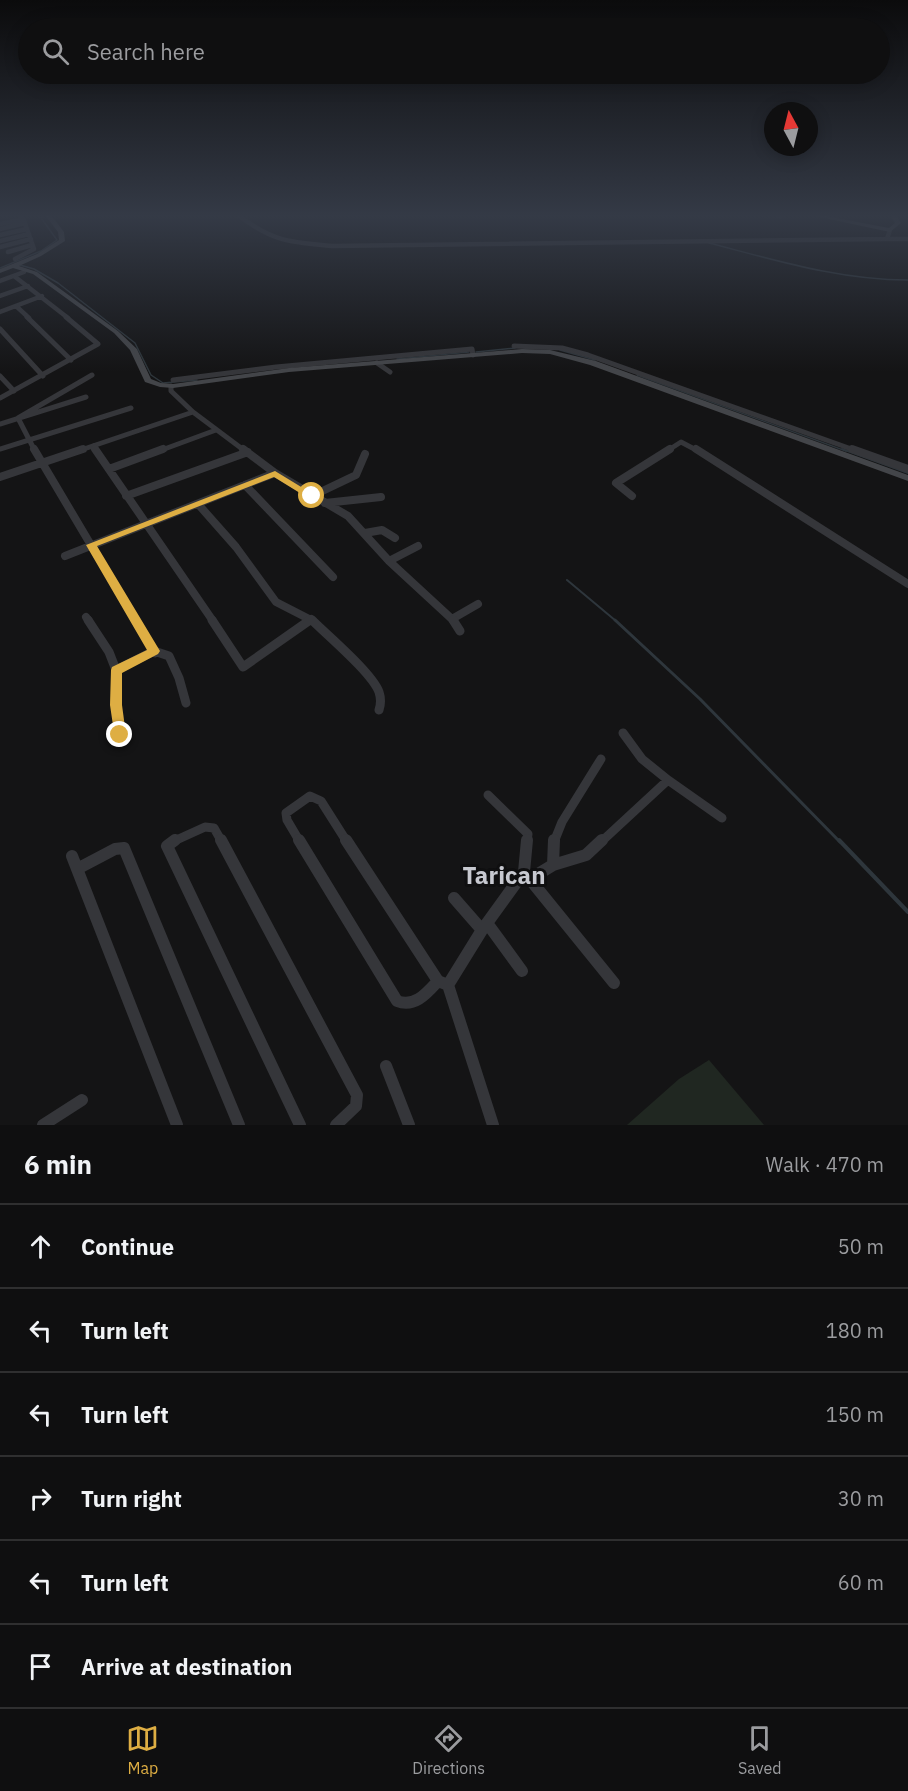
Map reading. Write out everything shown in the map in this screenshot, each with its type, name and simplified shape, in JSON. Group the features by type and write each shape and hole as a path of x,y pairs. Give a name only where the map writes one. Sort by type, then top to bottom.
{"street":[{"path":"28,268 116,332 133,349 148,380 172,383 289,370 545,351 624,367 908,469"},
{"path":"0,280 24,272"},
{"path":"0,398 98,344 42,296 14,276"},
{"path":"0,296 28,286"},
{"path":"0,312 42,296"},
{"path":"16,306 71,360"},
{"path":"0,329 43,376"},
{"path":"514,346 562,348 605,364"},
{"path":"172,383 276,368 449,351 472,349 473,355"},
{"path":"377,363 390,372"},
{"path":"624,367 908,478"},
{"path":"18,418 92,375"},
{"path":"0,376 14,391"},
{"path":"172,383 171,391 216,430 275,473 348,516 388,561 452,619 460,632"},
{"path":"0,424 86,397"},
{"path":"0,449 131,408"},
{"path":"0,477 193,412"},
{"path":"18,418 41,463 155,652"},
{"path":"109,469 216,430"},
{"path":"632,496 616,483 681,442 686,443 908,584"},
{"path":"93,446 126,496 149,524 243,667 311,619"},
{"path":"126,496 248,452"},
{"path":"312,496 356,475 365,454"},
{"path":"65,556 275,473"},
{"path":"245,485 333,577"},
{"path":"325,503 341,498 381,497"},
{"path":"198,504 236,547 276,602 311,619 370,678 379,691 381,704 379,710"},
{"path":"365,533 382,530 395,538"},
{"path":"388,561 418,546"},
{"path":"452,619 478,603"},
{"path":"86,617 109,652 116,670 116,705 120,735"},
{"path":"116,670 155,652 169,656 179,678 186,703"},
{"path":"623,733 642,759 722,818"},
{"path":"553,865 554,843 562,822 601,759"},
{"path":"493,1125 443,983 321,801 310,795 286,813 287,820 397,1001 403,1005 420,999 443,983 484,926 527,876 586,855 668,780"},
{"path":"488,795 528,834 527,876 615,983"},
{"path":"300,1125 177,862 167,846 205,827 214,828 225,846 357,1095 356,1106 336,1125"},
{"path":"77,869 115,849 124,848 239,1125"},
{"path":"72,856 177,1125"},
{"path":"454,898 484,926 522,971"},
{"path":"386,1066 409,1125"},
{"path":"43,1125 82,1100"}],"shaded area":[{"path":"709,1060 764,1125 627,1125 679,1079"}],"waterway":[{"path":"29,268 58,283 135,343 151,375 163,383 197,380"},
{"path":"808,268 857,277 908,280"},
{"path":"476,352 515,348"},
{"path":"560,350 595,360"},
{"path":"397,359 469,352"},
{"path":"637,375 846,451"},
{"path":"842,449 908,473"},
{"path":"567,580 616,621"},
{"path":"615,620 700,699 840,842"},
{"path":"839,840 908,912"}],"district":[{"name":"Tarican","path":"504,876"}],"route":[{"path":"120,735 116,705 116,670 154,651 91,545 275,473 312,496"}]}
